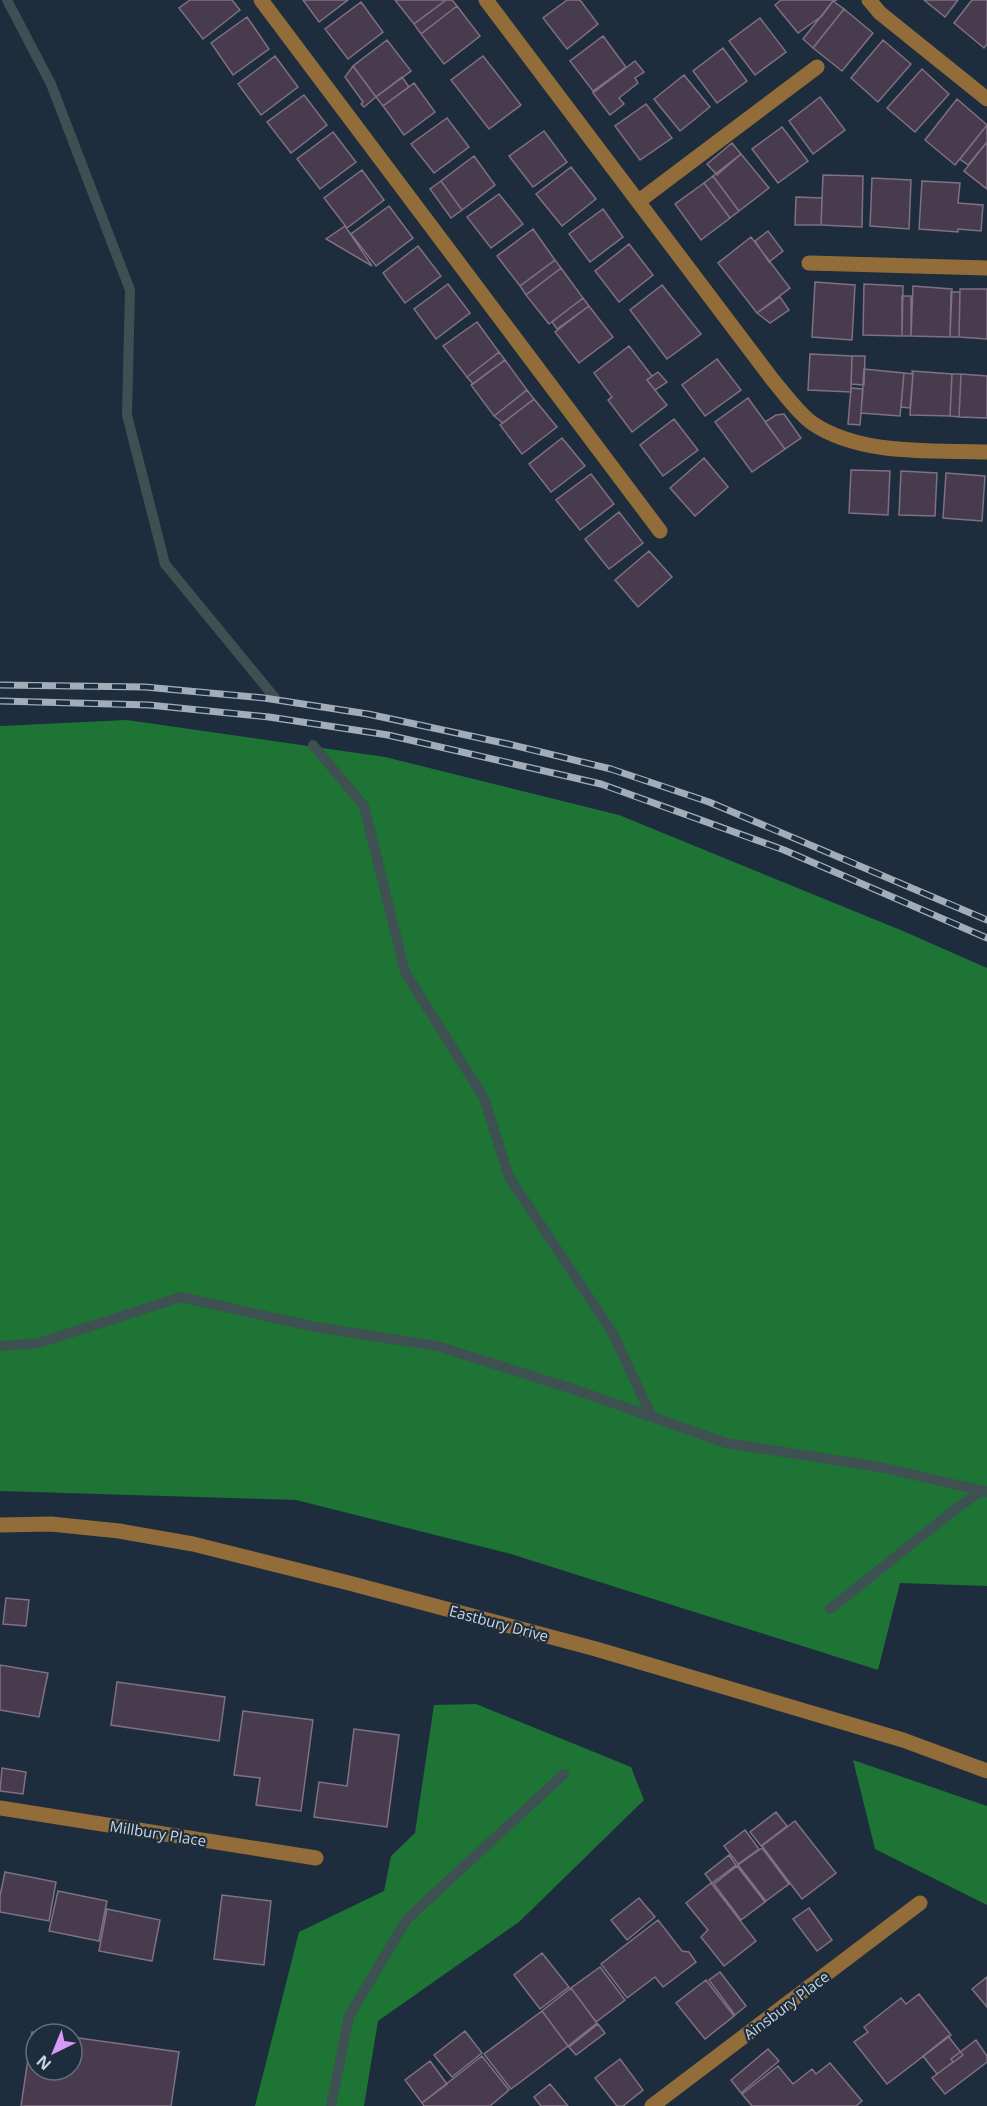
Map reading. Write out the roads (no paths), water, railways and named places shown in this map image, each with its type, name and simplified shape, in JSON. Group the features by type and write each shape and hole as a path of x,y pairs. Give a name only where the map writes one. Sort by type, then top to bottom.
{"street":[{"path":"261,0 660,531"},
{"path":"486,0 772,378 810,422 836,436 878,446 987,452"},
{"path":"869,0 880,13 987,99"},
{"path":"639,201 817,67"},
{"path":"809,263 987,268"},
{"name":"Eastbury Drive","path":"0,1525 51,1524 119,1531 193,1544 349,1582 664,1669 903,1740 987,1771"},
{"name":"Millbury Place","path":"0,1808 316,1858"},
{"name":"Ainsbury Place","path":"652,2106 920,1903"}],"waterway":[{"path":"7,0 51,84 130,290 127,415 165,564 275,698"},
{"path":"313,745 364,806 405,972 484,1098 509,1177 612,1332 652,1417"},
{"path":"0,1346 39,1343 181,1297 315,1327 437,1346 573,1389 726,1443 880,1467 987,1492"},
{"path":"830,1609 958,1507 983,1490"},
{"path":"331,2106 349,2016 407,1919 564,1774"}],"railway":[{"path":"0,685 145,687 264,698 368,714 508,744 611,769 709,802 987,920"},
{"path":"0,701 149,705 269,717 388,735 601,784 784,850 987,938"}]}
